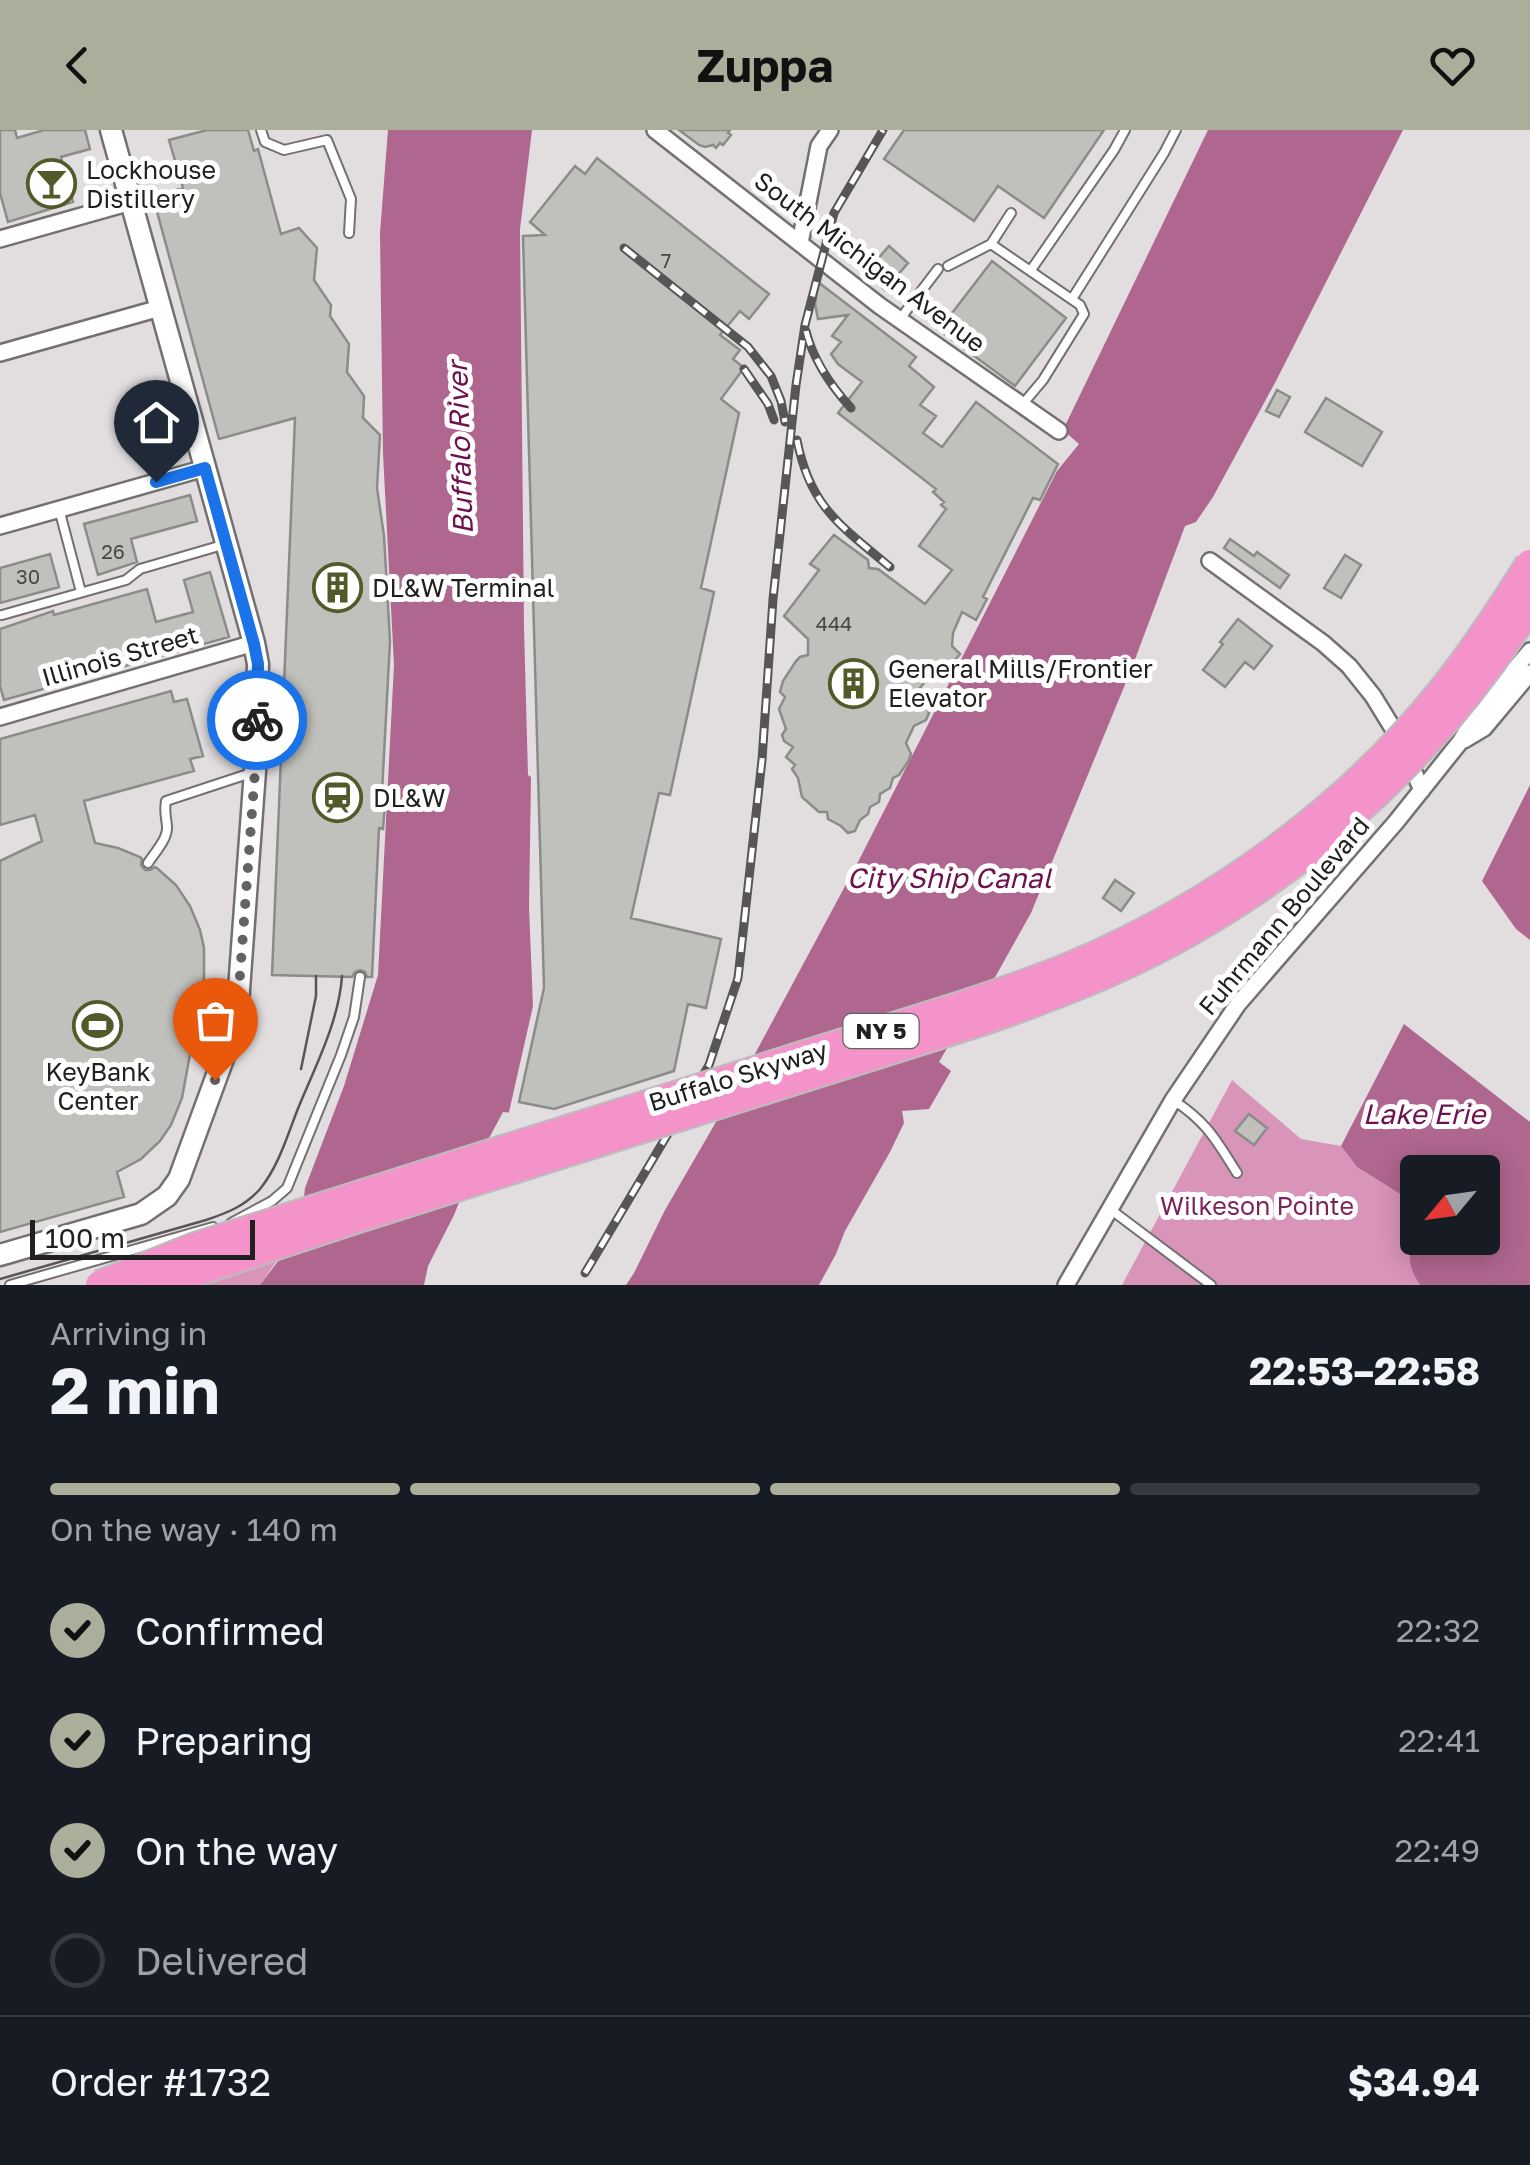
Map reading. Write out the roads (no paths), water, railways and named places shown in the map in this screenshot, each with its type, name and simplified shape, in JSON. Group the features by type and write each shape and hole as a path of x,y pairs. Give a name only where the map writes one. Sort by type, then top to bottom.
{"highway":[{"name":"Buffalo Skyway","path":"100,1285 195,1247 1011,989 1115,946 1224,886 1329,807 1371,769 1442,692 1530,564"},
{"name":"Buffalo Skyway","path":"156,1285 355,1218 985,1020 1123,966 1242,899 1361,807 1469,694 1530,604"}],"street":[{"path":"0,1255 141,1214 167,1196 178,1179 228,1048 238,1002 255,771 258,664 111,130"},
{"name":"South Michigan Avenue","path":"655,130 900,319 1058,430"},
{"path":"800,243 819,146 830,130"},
{"path":"0,239 131,202"},
{"path":"0,353 160,308"},
{"path":"0,526 205,468"},
{"path":"1210,561 1349,666 1397,735 1422,790"},
{"name":"Illinois Street","path":"0,717 254,644"},
{"name":"Fuhrmann Boulevard","path":"1066,1285 1173,1100 1238,1004 1422,790 1476,715 1530,651"},
{"name":"Fuhrmann Boulevard","path":"1460,742 1484,728 1530,673"}],"lane":[{"path":"262,130 265,142 284,150 327,140 351,199 348,234"},
{"path":"1031,270 1124,130"},
{"path":"1072,299 1176,130"},
{"path":"948,266 990,244 1011,213"},
{"path":"990,244 1072,299 1084,314 1043,380 1022,405"},
{"path":"900,319 938,269"},
{"path":"59,509 81,592"},
{"path":"2,614 126,580 140,569 226,544"},
{"path":"148,863 168,829 166,801 255,771"},
{"path":"10,1285 236,1221 287,1188 354,1016 360,977"},
{"path":"1173,1100 1205,1124 1237,1173"},
{"path":"1110,1209 1211,1285"}],"water":[{"name":"Buffalo River","path":"388,130 532,130 520,229 533,1006 509,1112 438,1285 260,1285 300,1232 305,1188 344,1086 378,975 394,665 383,454 380,233"},
{"name":"City Ship Canal","path":"1208,130 1403,130 1213,497 1196,522 1185,526 1131,670 1031,913 989,988 963,1021 939,1062 951,1071 929,1109 902,1111 904,1123 819,1285 611,1285 672,1186 739,1061 749,1065 858,862 1057,471 1079,444 1063,430"},
{"path":"1530,785 1530,940 1516,929 1482,881"},
{"name":"Lake Erie","path":"1404,1024 1530,1122 1530,1285 1420,1285 1410,1261 1410,1255 1500,1255 1500,1155 1400,1155 1400,1194 1357,1167 1341,1146"}],"tram line":[{"path":"301,1069 316,996 316,976"},
{"path":"0,1279 206,1220 254,1195 277,1162 325,1045 342,976"}],"railway":[{"path":"585,1273 709,1065 738,978 762,760 773,599 805,325 834,213 883,130"},
{"path":"624,248 748,347 771,376 785,422"},
{"path":"806,331 824,372 851,408"},
{"path":"744,369 774,420"},
{"path":"797,440 819,499 842,526 890,567"}],"place":[{"name":"Lockhouse Distillery","path":"51,184"},
{"name":"DL&W Terminal","path":"337,588"},
{"name":"General Mills/Frontier Elevator","path":"853,683"},
{"name":"DL&W","path":"338,798"},
{"name":"KeyBank Center","path":"98,1026"}],"park label":[{"name":"Wilkeson Pointe","path":"1257,1206"}]}
